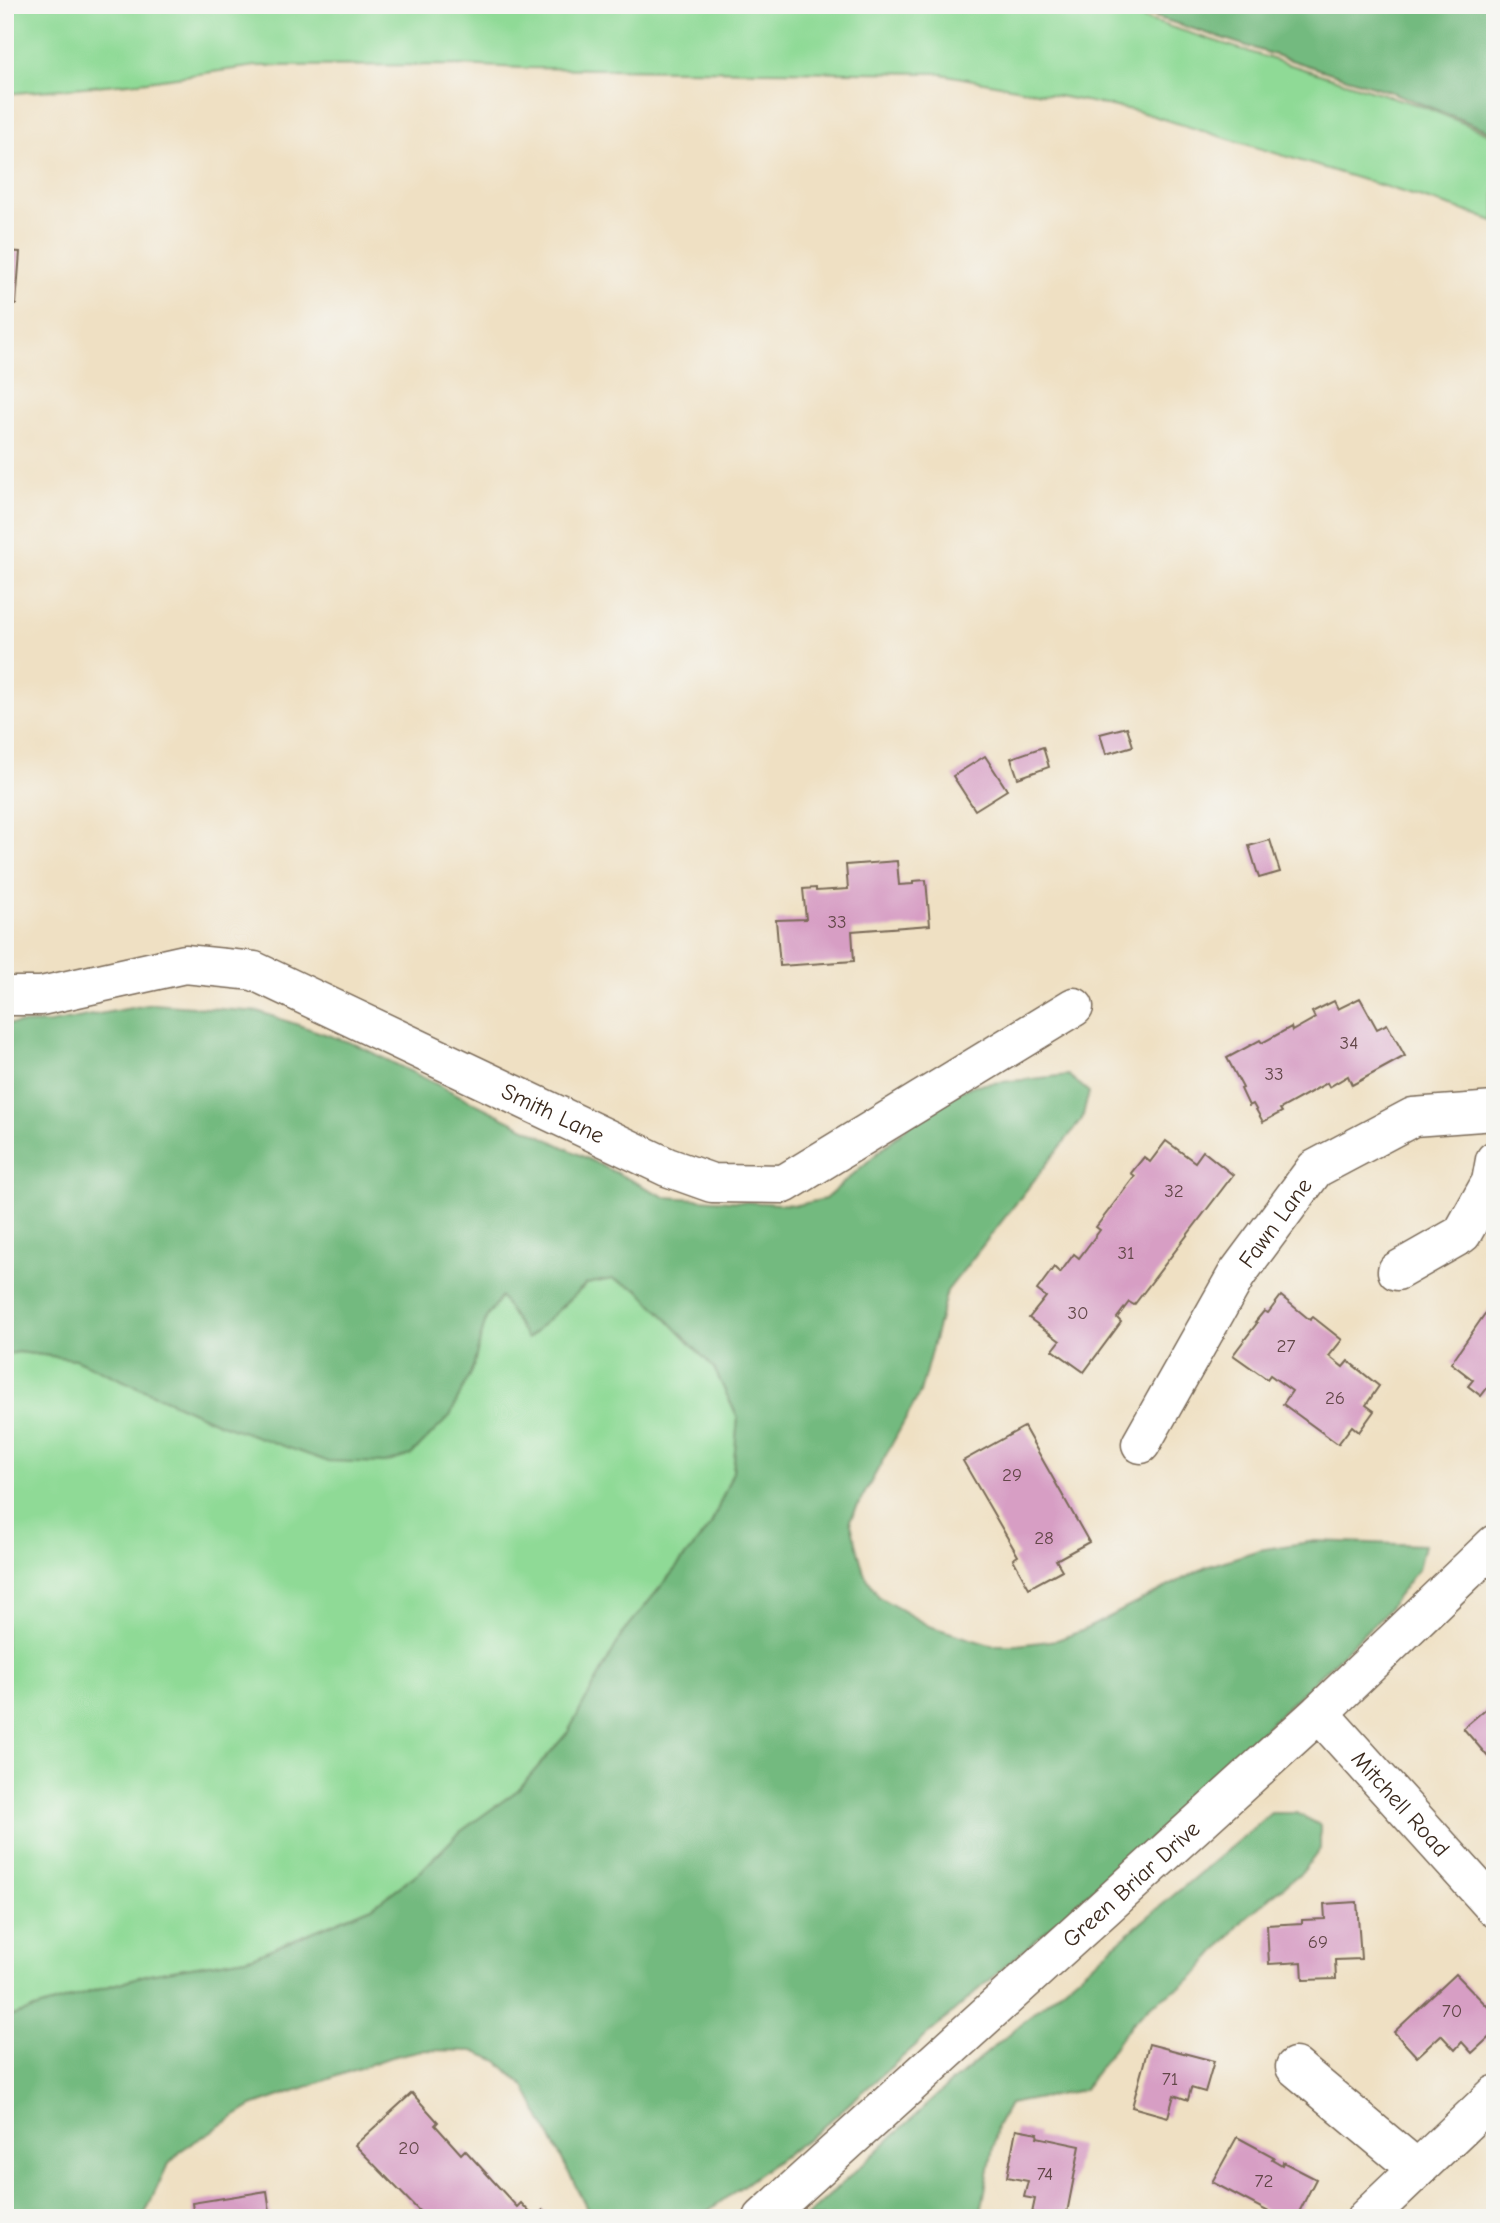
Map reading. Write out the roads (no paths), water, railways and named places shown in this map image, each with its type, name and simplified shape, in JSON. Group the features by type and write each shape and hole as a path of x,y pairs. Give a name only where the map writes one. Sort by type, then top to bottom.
{"street":[{"name":"Smith Lane","path":"5,996 41,996 185,964 254,971 667,1167 712,1183 785,1184 1074,1007"},
{"name":"Fawn Lane","path":"1141,1444 1237,1274 1315,1169 1413,1117 1495,1111"},
{"path":"1397,1271 1462,1234 1491,1182 1495,1160"},
{"name":"Green Briar Drive","path":"763,2218 1320,1713 1495,1544"},
{"name":"Mitchell Road","path":"1320,1713 1491,1896"},
{"path":"1295,2067 1418,2169"},
{"path":"1366,2218 1495,2095"}]}
